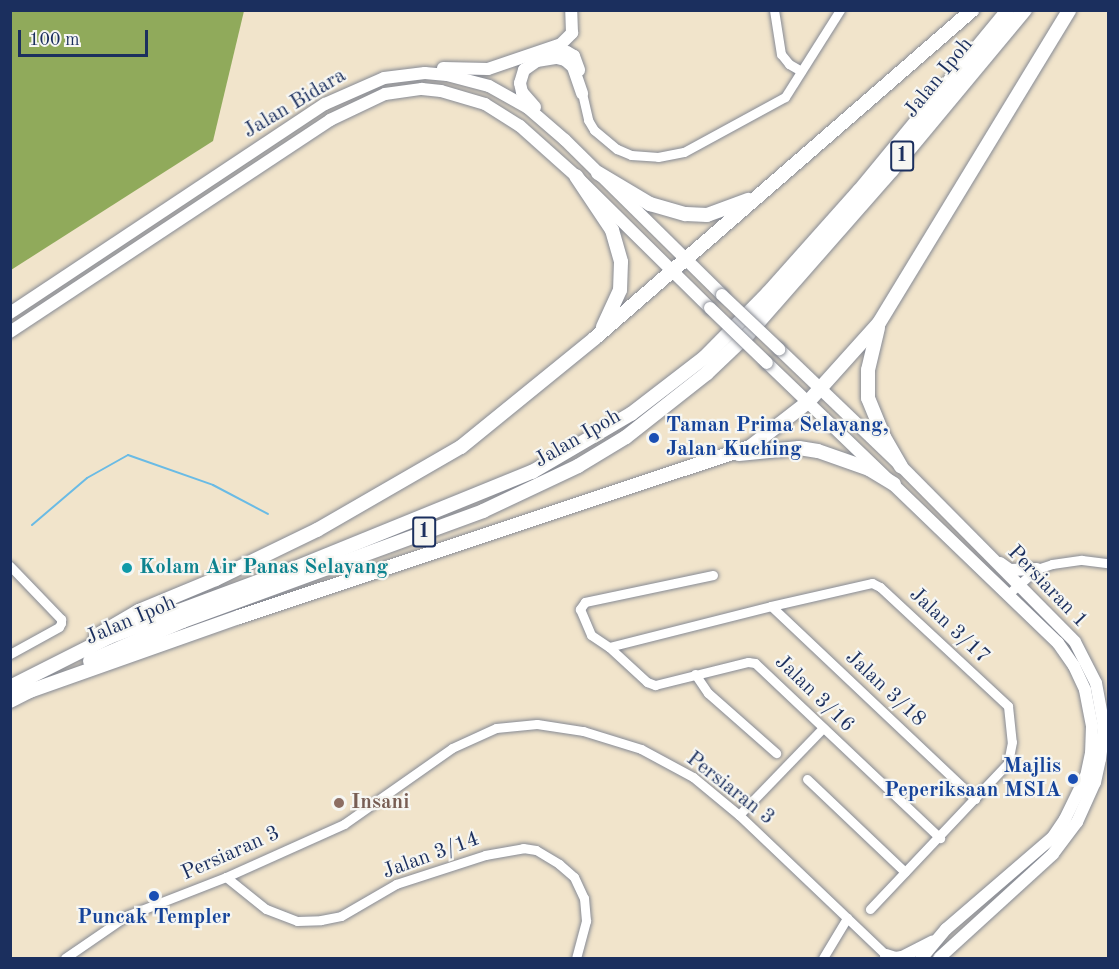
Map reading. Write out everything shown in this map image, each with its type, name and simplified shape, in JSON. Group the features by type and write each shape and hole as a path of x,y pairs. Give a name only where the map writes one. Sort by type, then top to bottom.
{"highway":[{"path":"63,660 139,611 216,579 317,530 460,447 595,338 792,169 972,10"},
{"name":"Jalan Ipoh","path":"10,687 140,624 295,568 406,521 500,486 589,441 650,401 705,357 768,293 859,191 1008,10"},
{"name":"Jalan Ipoh","path":"10,701 114,650 183,621 493,507 578,466 626,437 708,373 748,334 892,170 1024,10"},
{"path":"27,692 239,616 750,447 808,402 879,323 1069,10"},
{"path":"598,173 650,204 686,214 707,215 739,206 792,169"},
{"path":"576,176 609,223 621,261 621,280 617,300 595,338"},
{"path":"879,323 868,370 868,398 884,437 902,466"},
{"path":"733,454 799,448 818,451 869,469 894,484"}],"main road":[{"path":"324,104 358,82 388,71 410,68 488,69 561,44 569,38 573,23 571,10"},
{"path":"541,50 559,50 574,56 577,61 582,93"},
{"path":"565,140 525,97 520,83 522,74 537,61 561,59 573,67 582,93"},
{"name":"Jalan Bidara","path":"10,313 324,104 384,78 425,73 447,75 489,86 511,97 565,140 685,260 779,349"},
{"name":"Jalan Bidara","path":"10,332 330,120 386,94 422,89 441,91 485,104 529,133 767,363"},
{"name":"Persiaran 1","path":"779,349 902,466 1075,642 1096,683 1104,727 1100,759 1095,782 1068,836 1016,890 939,958"},
{"name":"Persiaran 1","path":"767,363 1058,643 1074,666 1085,690 1092,726 1091,753 1086,776 1077,797 1053,837 973,905 937,939 922,958"},
{"path":"991,558 1010,570 1037,569"},
{"path":"888,957 902,957 937,939"}],"street":[{"path":"774,10 781,54 789,64 801,71"},
{"path":"582,93 588,120 601,138 624,153 646,156 672,155 694,147 785,96 840,10"},
{"path":"1007,595 1037,569 1066,561 1108,563"},
{"path":"10,566 60,619 61,623 59,627 10,654"},
{"path":"609,647 591,635 580,609 581,604 713,575"},
{"name":"Jalan 3/17","path":"609,647 771,606 872,584 880,587 1008,706 1012,742 1008,763 940,838 870,909"},
{"name":"Jalan 3/18","path":"771,606 975,799"},
{"name":"Jalan 3/16","path":"609,647 647,682 655,685 748,662 755,663 940,838"},
{"path":"695,674 708,693 776,753"},
{"name":"Persiaran 3","path":"64,958 126,916 226,877 344,824 452,748 496,728 537,724 583,731 641,749 693,777 739,815 888,957"},
{"path":"739,815 823,728"},
{"path":"807,779 905,872"},
{"name":"Jalan 3/14","path":"226,877 274,913 297,921 321,920 341,916 396,884 486,855 523,848 536,850 560,864 574,877 584,898 586,921 576,958"},
{"path":"823,958 847,918"}],"green space":[{"path":"11,10 244,11 213,141 11,270"}],"waterway":[{"path":"32,525 87,478 128,455 213,485 268,514"}],"place":[{"name":"Taman Prima Selayang, Jalan Kuching","path":"654,438"},
{"name":"Kolam Air Panas Selayang","path":"127,568"},
{"name":"Majlis Peperiksaan MSIA","path":"1073,779"},
{"name":"Insani","path":"339,803"},
{"name":"Puncak Templer","path":"154,896"}]}
